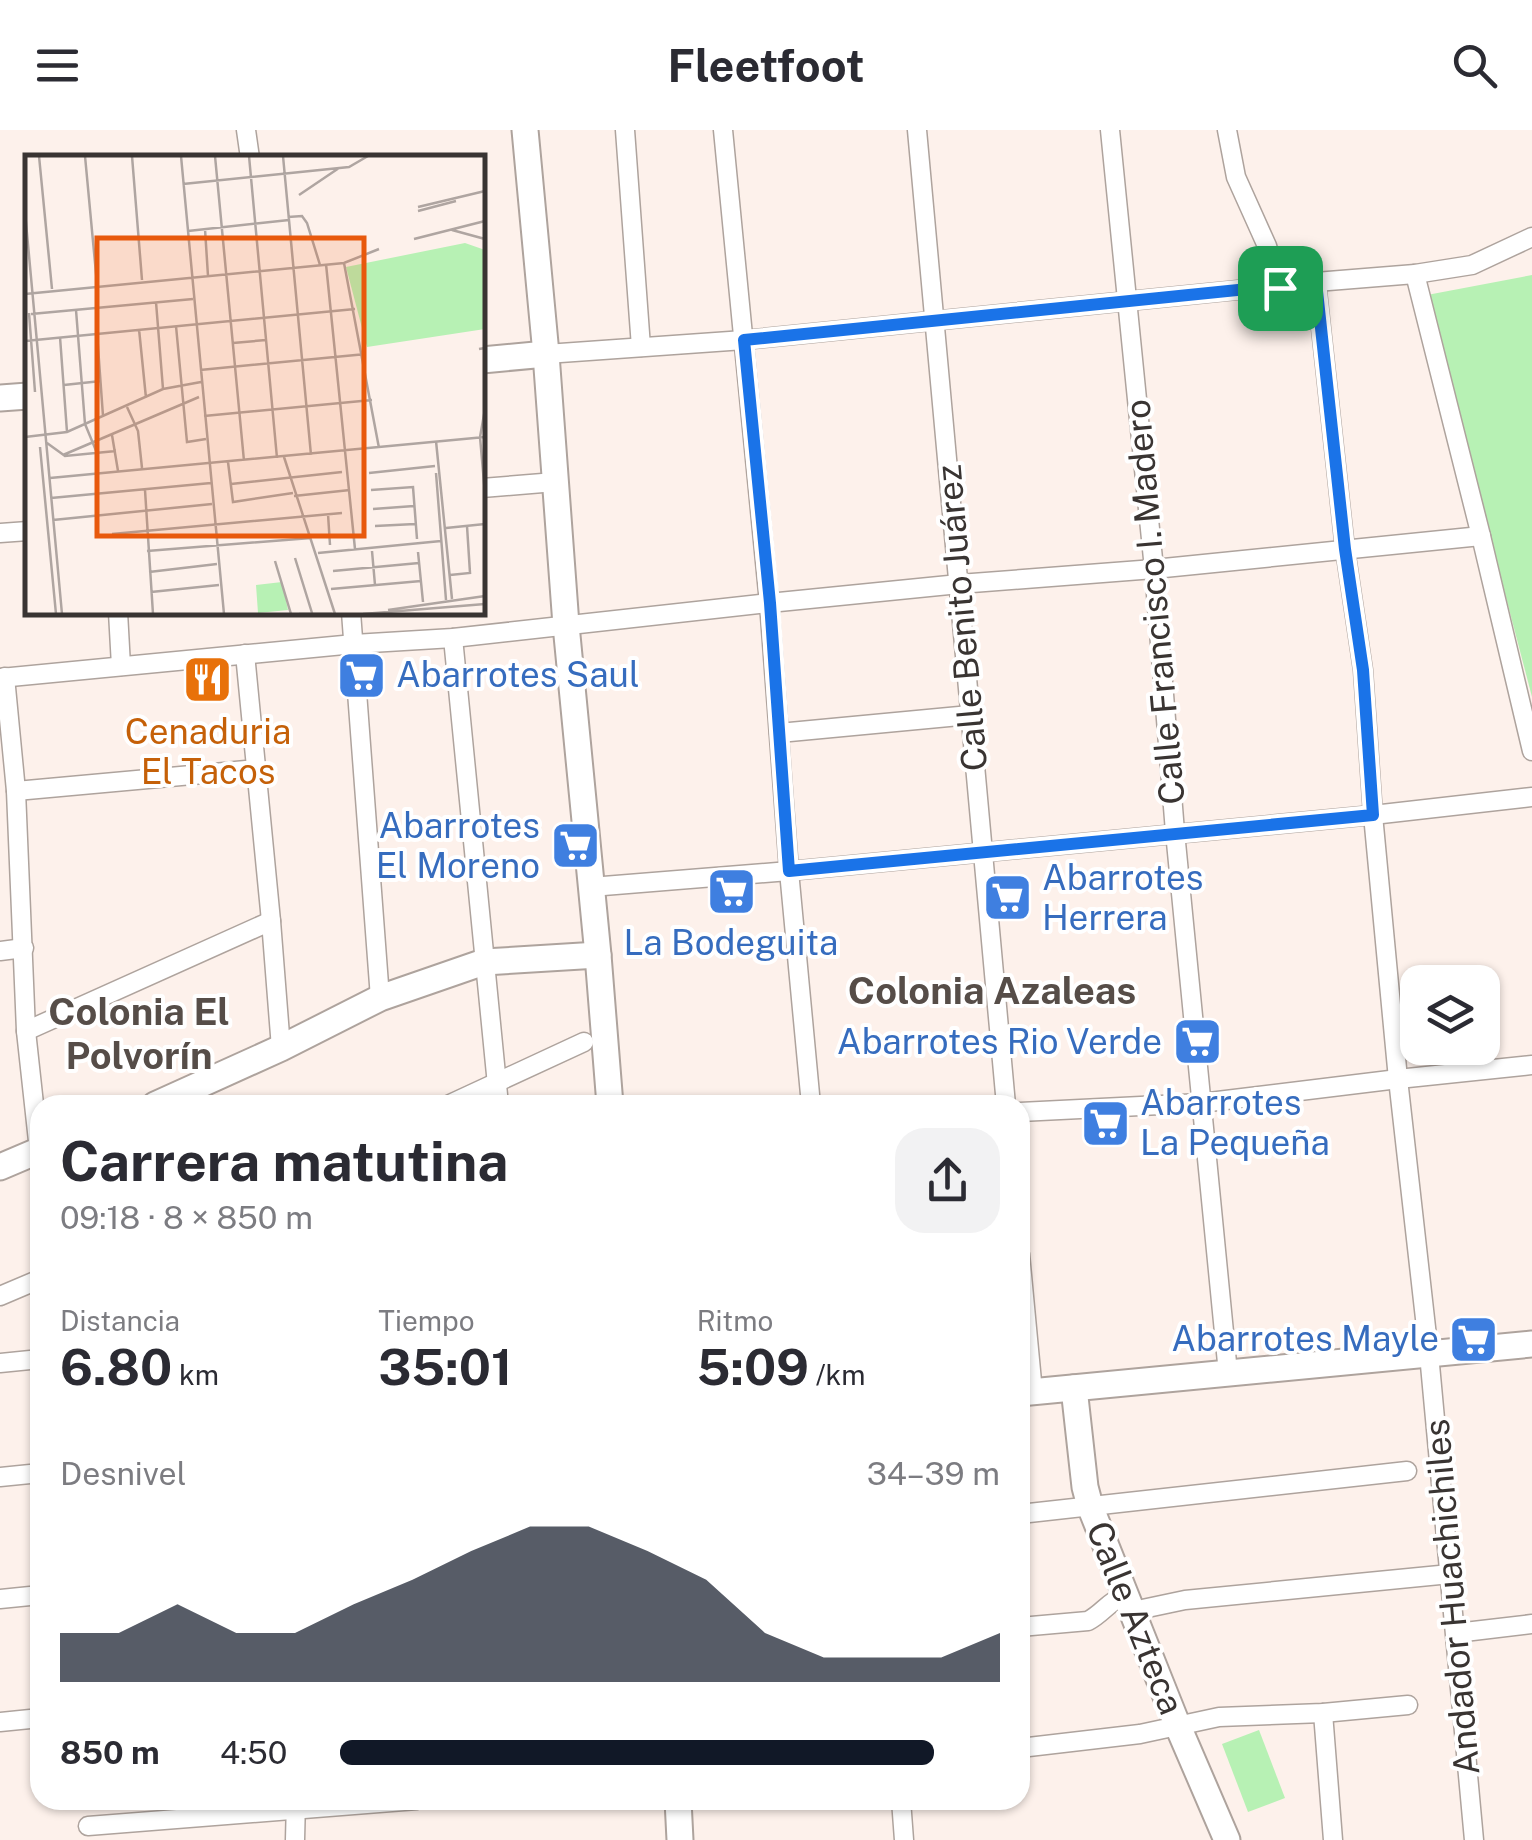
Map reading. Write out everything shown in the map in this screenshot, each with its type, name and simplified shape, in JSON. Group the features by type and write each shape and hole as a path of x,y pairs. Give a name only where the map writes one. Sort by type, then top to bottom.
{"street":[{"path":"246,130 250,155"},
{"path":"525,130 609,1095"},
{"path":"625,130 641,348"},
{"path":"723,130 770,603 810,1095"},
{"name":"Calle Benito Juárez","path":"917,130 1005,1095"},
{"name":"Calle Francisco I. Madero","path":"1110,130 1228,1373"},
{"path":"1227,130 1236,177 1267,246 1280,288"},
{"path":"485,360 744,340 1415,274 1472,265 1532,237"},
{"path":"1415,274 1532,751"},
{"name":"Andador Huachichiles","path":"1316,282 1345,549 1363,670 1398,1079 1430,1354 1474,1840"},
{"path":"0,398 25,396"},
{"path":"485,488 555,482"},
{"path":"0,533 25,532"},
{"path":"33,1095 26,1031 16,791 2,678 453,638 960,584 1482,536"},
{"path":"118,615 120,666"},
{"path":"351,615 380,998"},
{"path":"453,638 498,1095"},
{"path":"244,654 281,1048"},
{"path":"779,733 970,714"},
{"path":"16,791 256,768"},
{"path":"590,887 1532,798"},
{"path":"26,1031 271,921"},
{"path":"0,951 24,948"},
{"path":"184,1095 380,998 484,962 598,955"},
{"path":"471,1095 584,1042"},
{"path":"1030,1112 1202,1103 1532,1065"},
{"path":"0,1167 30,1154"},
{"path":"0,1296 30,1283"},
{"path":"1030,1392 1532,1344"},
{"path":"0,1363 30,1359"},
{"name":"Calle Azteca","path":"1074,1388 1084,1487 1090,1506 1227,1840"},
{"path":"1030,1513 1407,1471"},
{"path":"0,1477 30,1474"},
{"path":"1030,1625 1088,1621 1112,1600 1184,1600 1450,1574"},
{"path":"0,1599 30,1597"},
{"path":"1456,1633 1532,1624"},
{"path":"1030,1747 1140,1734 1219,1717 1324,1714 1408,1705"},
{"path":"1324,1714 1333,1840"},
{"path":"0,1722 30,1719"},
{"path":"88,1826 247,1810"},
{"path":"295,1840 297,1810"},
{"path":"678,1810 680,1840"},
{"path":"902,1810 904,1840"}],"green space":[{"path":"1532,275 1532,697 1427,295"},
{"path":"1259,1730 1285,1798 1248,1812 1222,1744"}],"place":[{"name":"Abarrotes Saul","path":"361,675"},
{"name":"Cenaduria El Tacos","path":"208,680"},
{"name":"Abarrotes El Moreno","path":"575,846"},
{"name":"La Bodeguita","path":"731,891"},
{"name":"Abarrotes Herrera","path":"1007,898"},
{"name":"Abarrotes Rio Verde","path":"1197,1042"},
{"name":"Abarrotes La Pequeña","path":"1105,1123"},
{"name":"Abarrotes Mayle","path":"1474,1339"}],"district":[{"name":"Colonia Azaleas","path":"992,991"},
{"name":"Colonia El Polvorín","path":"139,1034"}],"route":[{"path":"1316,282 1345,549 1363,670 1373,815 789,871 770,603 744,340 1280,288 1316,282"}]}
